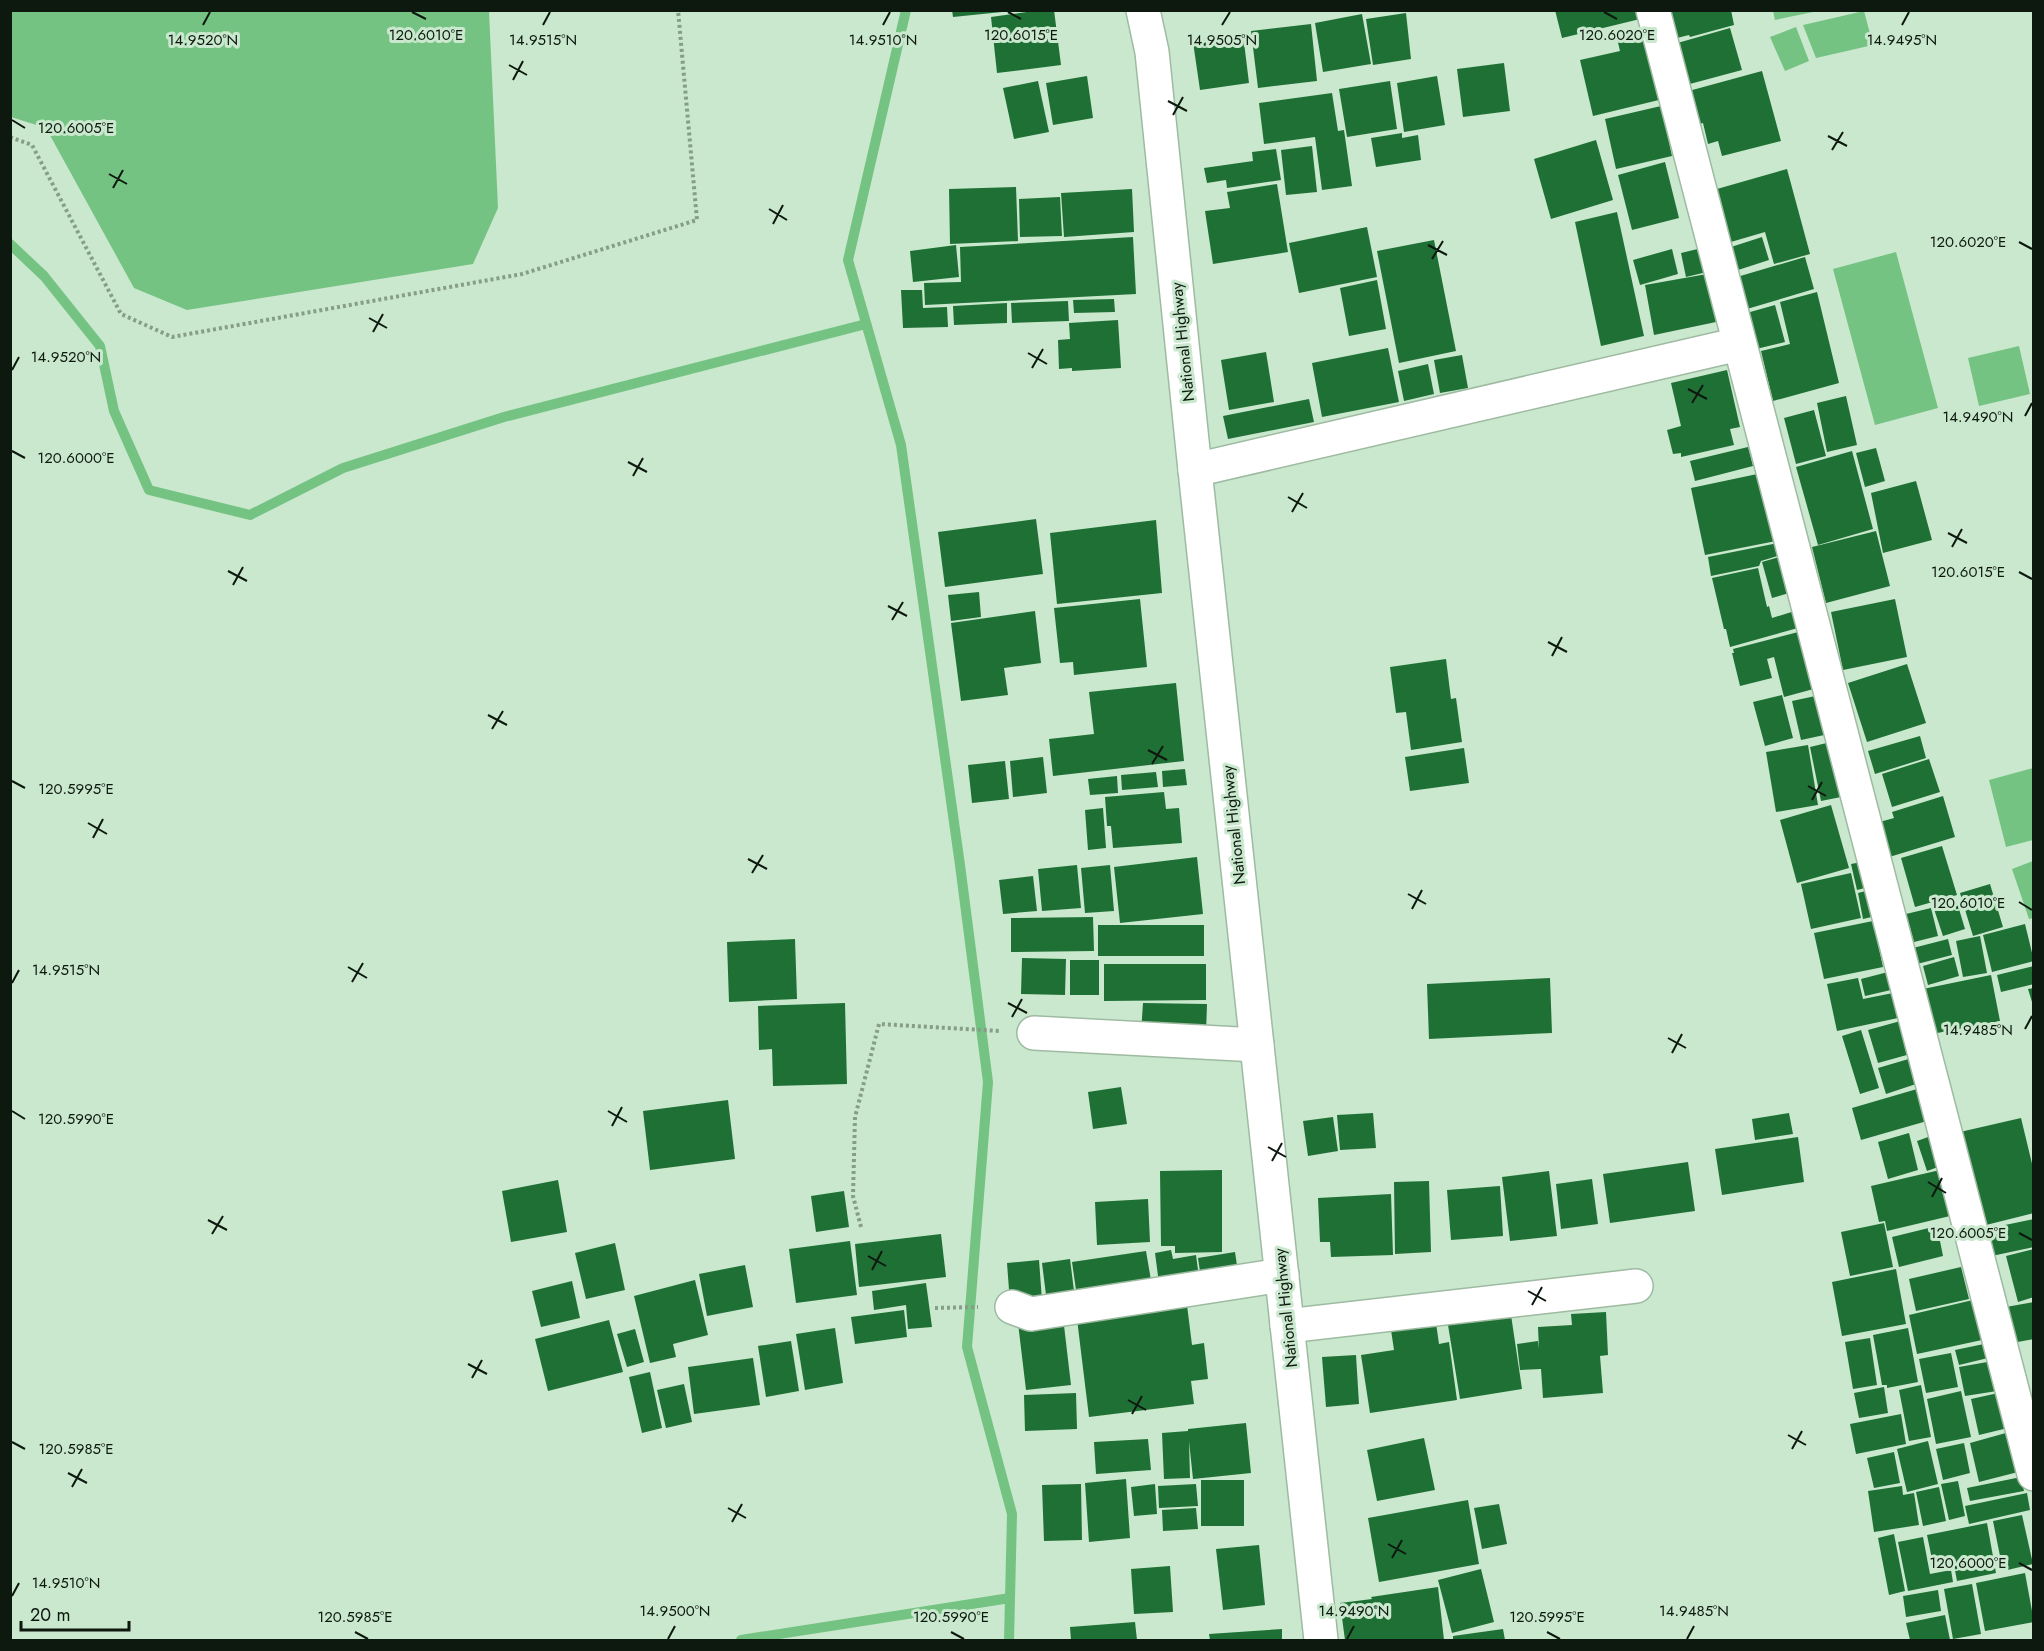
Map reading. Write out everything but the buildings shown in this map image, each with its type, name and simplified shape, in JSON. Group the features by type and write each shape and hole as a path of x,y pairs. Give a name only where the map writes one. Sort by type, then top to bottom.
{"street":[{"name":"National Highway","path":"1143,10 1152,52 1321,1641"},
{"path":"1653,10 2034,1474"},
{"path":"1195,470 1739,344"},
{"path":"1034,1033 1257,1045"},
{"path":"1012,1307 1030,1314 1282,1275"},
{"path":"1287,1326 1636,1286"}],"path":[{"path":"10,137 32,145 121,314 172,337 522,274 697,220 678,10"},
{"path":"861,1227 853,1196 855,1117 879,1024 1034,1033"},
{"path":"935,1308 1012,1307"}],"shaded area":[{"path":"1818,10 1775,20 1773,11"},
{"path":"10,11 489,11 498,208 473,264 187,310 134,288 46,128 11,117"},
{"path":"1864,11 1873,45 1816,58 1803,25"},
{"path":"1796,27 1809,61 1785,71 1770,37"},
{"path":"1896,252 1938,408 1875,425 1833,269"},
{"path":"2019,346 2030,394 1979,406 1968,358"},
{"path":"2033,768 2033,840 2006,847 1989,780"},
{"path":"2033,861 2033,918 2029,919 2012,869"}],"waterway":[{"path":"906,10 848,260 901,445 988,1082 967,1347 1012,1514 1009,1640"},
{"path":"10,244 44,276 100,346 114,411 149,490 250,515 343,468 504,417 866,324"},
{"path":"741,1640 1010,1598"}]}
